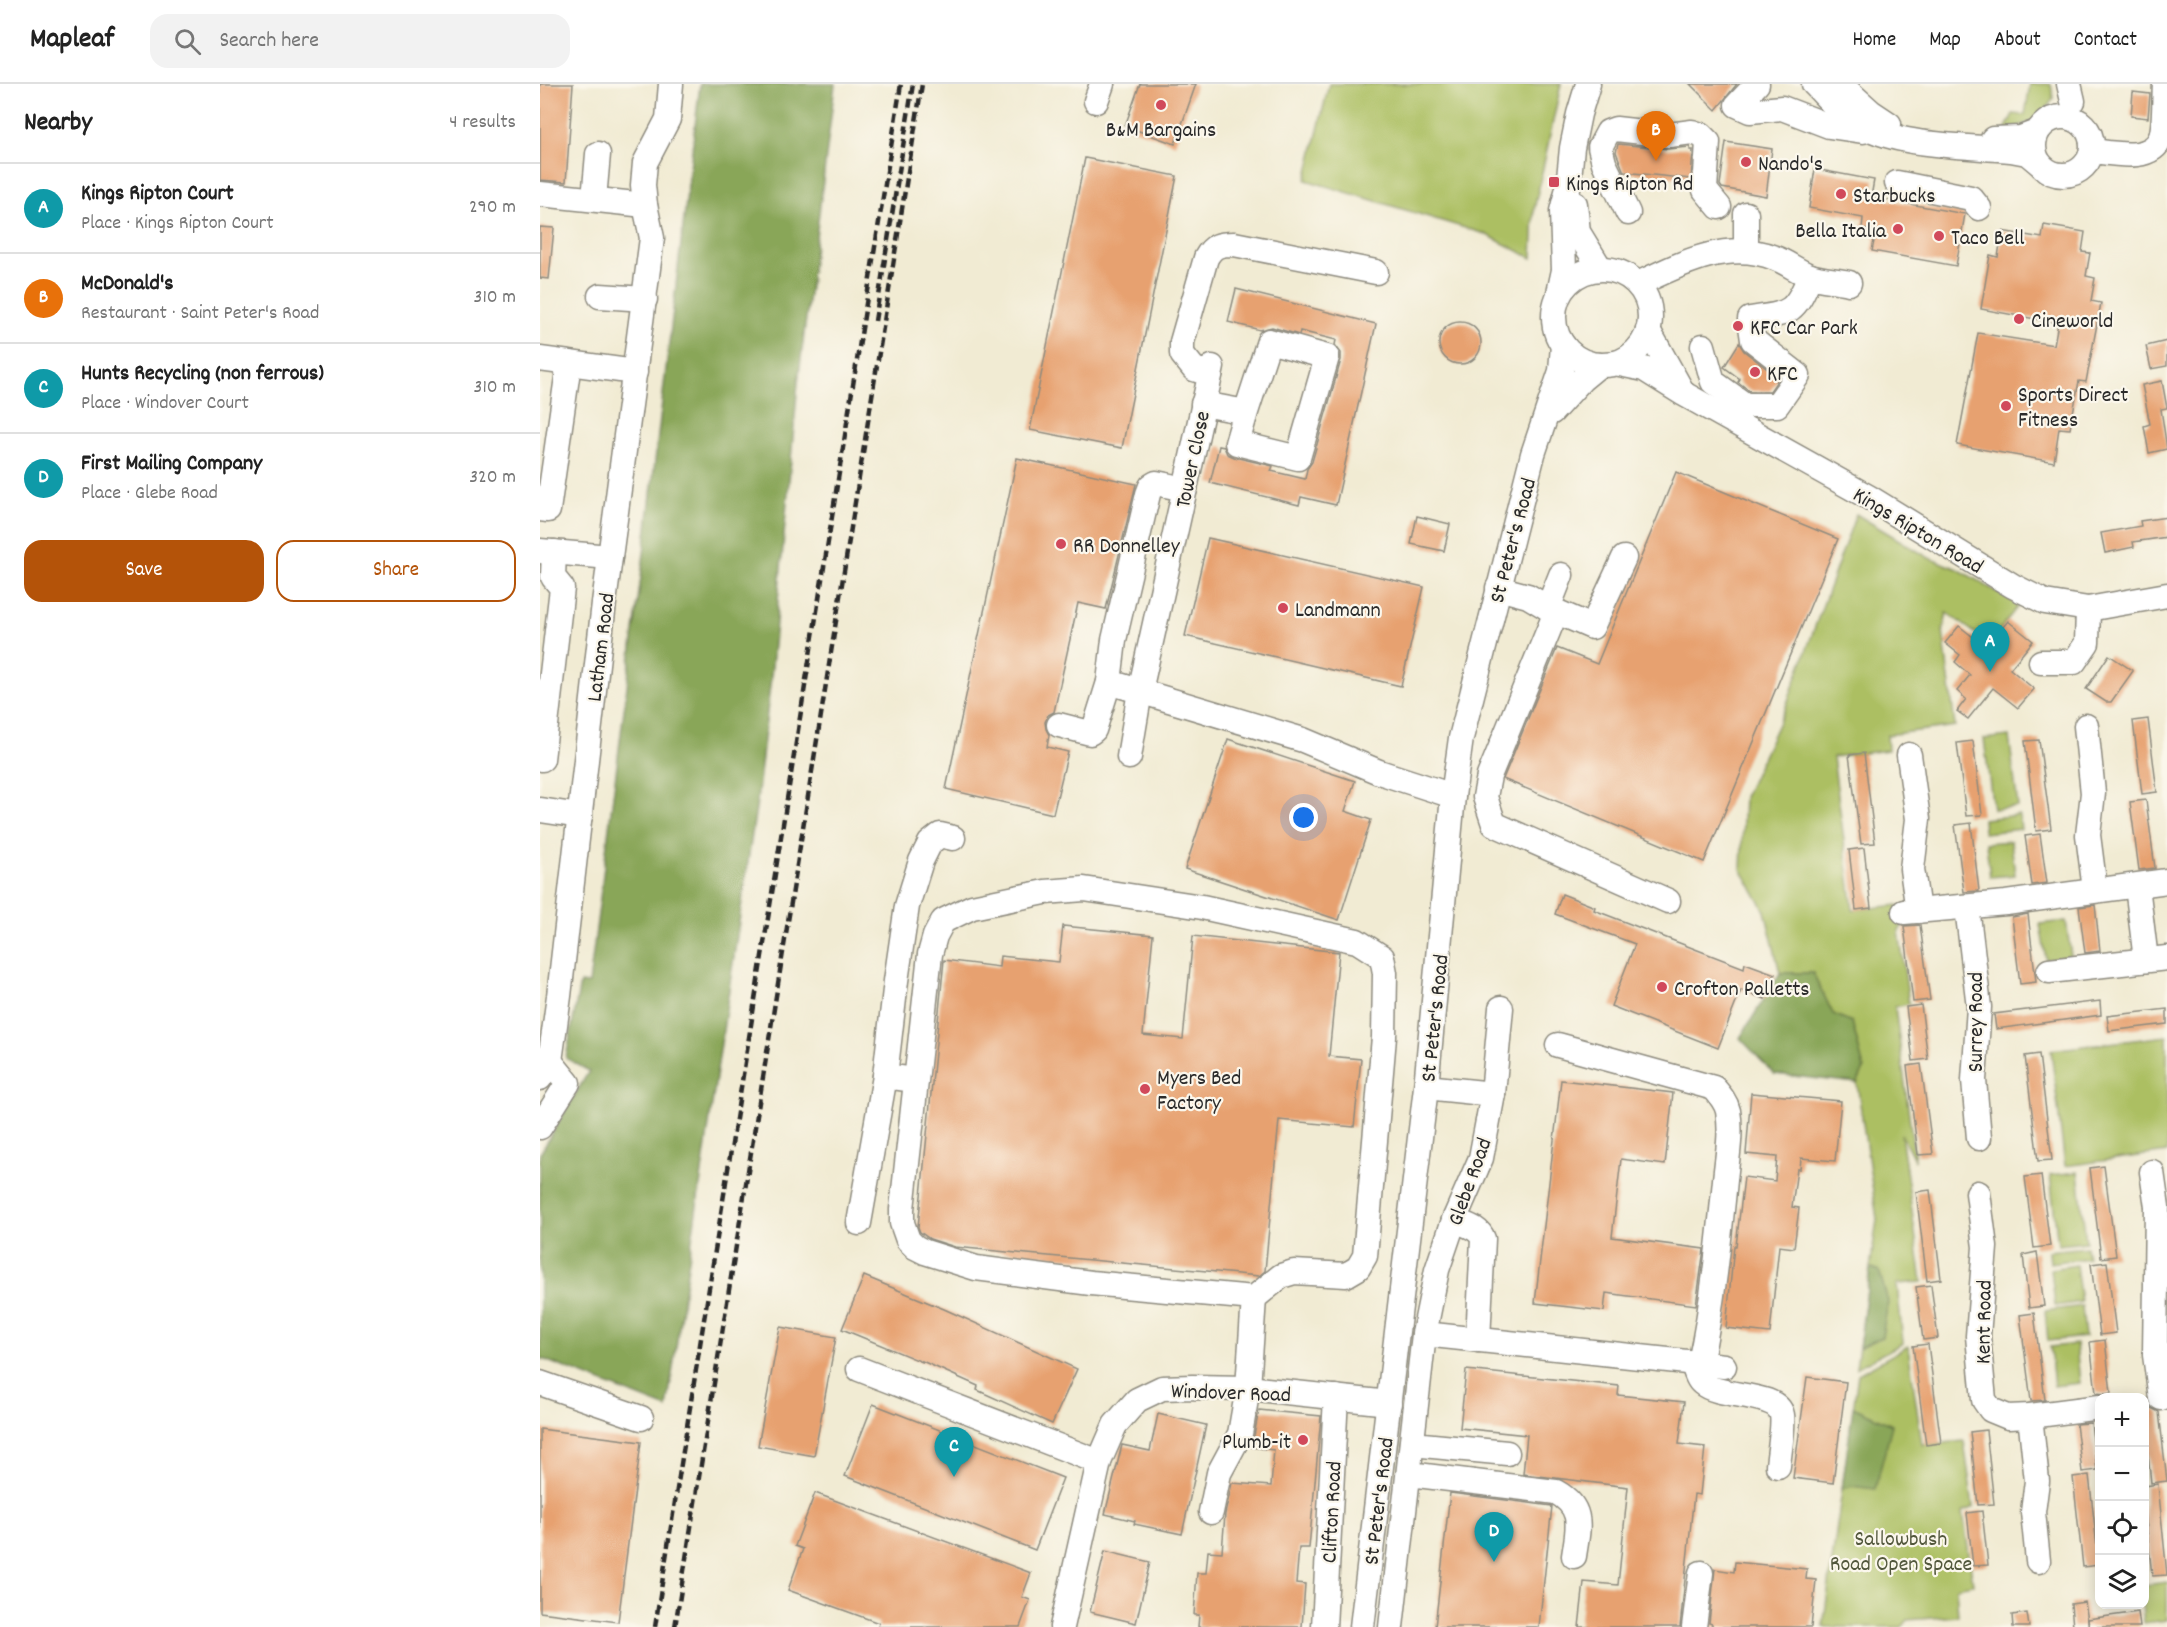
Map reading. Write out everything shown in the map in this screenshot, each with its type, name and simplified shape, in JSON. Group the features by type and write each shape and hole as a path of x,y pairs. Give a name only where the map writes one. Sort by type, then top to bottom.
{"street":[{"path":"540,194 594,199 644,195 645,163 668,119 671,84"},
{"path":"1588,84 1574,137 1568,188 1562,211 1564,270 1560,293 1554,308 1554,324 1559,340 1569,352 1583,361 1607,364"},
{"path":"1757,84 1737,105 1750,111 1782,108 1829,126 1902,139 2027,153 2055,174 2065,175 2082,168 2089,160 2092,151 2087,130 2080,122 2072,118 2052,119 2037,132 2021,138 1960,139 1928,136 1895,129 1871,112 1840,84"},
{"path":"1814,84 1845,114 1881,134"},
{"path":"2092,151 2137,154 2152,149 2161,137 2166,84"},
{"path":"1628,213 1604,163 1600,147 1608,132 1616,129 1670,135 1692,132 1701,135 1708,141 1705,190 1719,207"},
{"path":"2037,132 2034,148 2039,163"},
{"path":"594,199 598,154"},
{"path":"1897,183 1971,198 1979,208"},
{"path":"1568,188 1575,198 1578,232 1600,268"},
{"name":"Latham Road","path":"545,1070 549,994 580,816 610,556 652,238 644,195"},
{"path":"1746,214 1746,251"},
{"name":"Tower Close","path":"1129,757 1140,691 1211,371 1194,369 1182,354 1182,342 1206,258 1211,249 1221,244 1234,244 1376,272"},
{"path":"1638,284 1686,261 1714,253 1746,251 1773,257 1810,276 1849,283"},
{"path":"1546,418 1582,379 1607,364 1636,351 1648,330 1650,314 1647,298 1638,284 1627,275 1614,270 1600,268 1584,272 1570,280 1560,293"},
{"path":"1703,346 1713,382 1745,405 1777,405 1798,375 1753,340 1750,319 1786,313 1801,297 1810,276"},
{"path":"600,296 645,299"},
{"path":"1648,330 1684,394"},
{"path":"1269,341 1327,357 1298,458 1237,443 1246,412 1269,341"},
{"name":"St Peter's Road","path":"1362,1627 1426,1087 1453,796 1461,738 1533,454 1561,371 1563,345"},
{"path":"540,359 635,372"},
{"path":"540,509 548,510 569,363"},
{"name":"Kings Ripton Road","path":"1607,364 1644,369 1684,394 1870,498 2013,586 2045,602 2088,609 2167,595"},
{"path":"1203,404 1246,412"},
{"path":"1059,725 1090,733 1094,730 1109,682 1114,640 1151,486 1156,483 1185,489"},
{"path":"542,759 562,588 553,577 547,552 610,556"},
{"path":"1498,588 1528,596 1552,610 1592,627 1624,558"},
{"path":"1561,575 1552,610 1489,776 1485,797 1494,824 1668,901"},
{"path":"2041,662 2074,662 2087,643 2088,609"},
{"path":"1109,682 1303,740 1379,772 1453,796"},
{"path":"2086,726 2094,793 2088,835 2095,890"},
{"path":"1909,755 1918,819 1912,869 1911,911 1967,907 2167,881"},
{"path":"540,810 580,816"},
{"path":"859,1223 885,1076 907,906 921,861 930,843 940,835 953,838"},
{"path":"2049,971 2157,959 2138,886"},
{"path":"1084,889 1202,907 1357,941 1382,957 1385,973 1384,1037 1365,1256 1359,1268 1346,1275 1294,1272 1281,1276 1254,1298 1102,1285 976,1268 915,1247 908,1240 902,1223 902,1209 927,985 930,954 935,936 944,921 972,907 1045,892 1084,889"},
{"name":"Surrey Road","path":"1967,907 1979,1007 1974,1080 1979,1138"},
{"path":"896,981 927,985"},
{"name":"Glebe Road","path":"1391,1627 1424,1334 1437,1270 1454,1221 1481,1158 1493,1094 1501,1008"},
{"path":"1557,1045 1714,1088 1722,1096 1728,1110 1730,1128 1711,1308 1696,1363 1700,1382 1716,1392 1765,1399 1776,1406 1782,1414 1778,1466"},
{"path":"540,1127 568,1083 545,1070"},
{"path":"885,1076 915,1080"},
{"path":"1426,1087 1493,1094"},
{"path":"2152,1172 2157,1207 2155,1355 2157,1399"},
{"name":"Kent Road","path":"1978,1193 1985,1247 1978,1336 1984,1400 1991,1410 2008,1417 2095,1408"},
{"path":"1454,1221 1481,1232 1484,1239 1478,1340"},
{"path":"1211,1512 1219,1473 1240,1434 1248,1388 1254,1298"},
{"path":"1424,1334 1724,1366"},
{"path":"859,1369 1099,1462"},
{"path":"540,1383 641,1418"},
{"name":"Windover Road","path":"1062,1627 1099,1462 1115,1425 1137,1400 1162,1388 1248,1388 1389,1403"},
{"name":"Clifton Road","path":"1324,1627 1336,1397"},
{"path":"2030,1416 2037,1481 2033,1512 2037,1561"},
{"path":"1412,1444 1507,1453"},
{"path":"1409,1474 1556,1492 1569,1500 1577,1515 1574,1556"},
{"path":"1694,1627 1701,1573"}],"green space":[{"path":"700,84 835,84 798,383 771,677 757,801 667,1408 540,1358 540,1154 589,1071 566,1058 580,983 589,984 643,561"},
{"path":"1329,84 1561,84 1534,210 1532,258 1485,234 1306,180"},
{"path":"2030,84 2051,84 2053,99 2038,117 2021,126 2005,130 2013,114 2025,115"},
{"path":"1856,514 1929,558 1958,569 2019,605 1989,643 1947,613 1943,631 1955,726 1887,735 1888,750 1833,757 1853,910 1898,905 1902,926 1899,931 1909,1004 1895,1007 1915,1161 1901,1134 1922,1282 1897,1284 1903,1343 1856,1368 1877,1219 1857,1083 1864,1069 1852,1022 1833,1014 1813,973 1780,973 1765,911 1741,869 1744,797 1785,709"},
{"path":"2009,736 2018,807 1993,809 1984,739"},
{"path":"2019,815 2021,829 1984,833 1983,819"},
{"path":"2011,841 2015,875 1990,877 1986,843"},
{"path":"2066,921 2071,956 2046,960 2040,924"},
{"path":"1780,973 1813,973 1833,1014 1852,1022 1864,1069 1857,1083 1774,1074 1740,1038"},
{"path":"2167,1036 2167,1152 2065,1166 2051,1050"},
{"path":"2078,1172 2086,1242 2058,1245 2050,1175"},
{"path":"2086,1247 2088,1258 2050,1263 2049,1251"},
{"path":"2076,1265 2081,1302 2055,1306 2051,1269"},
{"path":"1870,1269 1879,1270 1888,1302 1882,1337 1859,1348"},
{"path":"2082,1306 2085,1337 2048,1341 2045,1311"},
{"path":"2076,1344 2080,1383 2054,1386 2050,1347"},
{"name":"Sallowbush Road Open Space","path":"1908,1346 1922,1445 1964,1441 1973,1507 1963,1512 1973,1584 1956,1587 1958,1616 1907,1620 1901,1627 1823,1627 1858,1374"},
{"path":"1853,1407 1892,1425 1875,1489 1851,1486 1842,1489"},
{"path":"2167,1582 2167,1620 2144,1623 2142,1609 2149,1609 2149,1584"}],"building":[{"path":"540,84 573,84 566,182 540,180"},
{"name":"B&M Bargains","path":"1140,84 1196,84 1175,144 1125,126"},
{"path":"1690,84 1737,84 1716,110"},
{"path":"2133,92 2150,94 2148,118 2131,116"},
{"name":"Nando's","path":"1726,142 1772,149 1766,196 1722,188 1720,185"},
{"path":"1618,144 1668,149 1690,147 1690,150 1693,150 1691,179 1624,172 1616,152"},
{"path":"1085,158 1177,176 1122,448 1030,430"},
{"path":"1815,169 1874,180 1871,197 1965,214 1956,266 1872,251 1876,231 1862,229 1863,218 1809,208"},
{"path":"2044,225 2085,232 2082,252 2090,253 2086,276 2095,278 2091,301 2101,303 2086,382 2079,381 2070,429 2059,428 2054,462 1957,445 1978,333 2054,345 2058,323 1981,309 1990,255 1998,257 2002,231 2042,238"},
{"path":"540,227 554,228 549,279 540,278"},
{"path":"1236,289 1376,324 1336,505 1301,497 1299,505 1210,483 1219,446 1224,447 1227,454 1234,457 1273,466 1271,471 1305,479 1341,360 1341,353 1335,345 1336,340 1300,331 1299,335 1272,327 1260,330 1228,322"},
{"path":"1460,322 1475,328 1481,343 1475,358 1460,364 1445,358 1439,343 1445,328"},
{"path":"2167,341 2167,366 2151,369 2146,346"},
{"name":"KFC","path":"1739,343 1744,351 1779,378 1770,391 1750,391 1738,382 1740,379 1724,367"},
{"path":"2162,381 2167,408 2161,409 2167,449 2149,453 2144,426 2150,424 2142,385"},
{"name":"RR Donnelley","path":"1017,458 1136,484 1106,609 1078,603 1054,712 1048,715 1045,722 1049,735 1047,747 1068,752 1053,814 946,789"},
{"path":"1676,472 1838,539 1704,862 1503,779 1557,648 1597,664"},
{"path":"1417,516 1450,524 1444,551 1411,544"},
{"path":"2167,517 2167,537 2133,542 2134,547 2105,553 2101,533 2141,526 2140,521"},
{"path":"1208,538 1424,587 1401,686 1185,636"},
{"path":"2008,621 2033,641 2010,669 2034,689 2018,708 1993,688 1968,719 1957,711 1966,699 1957,691 1970,675 1955,662 1960,655 1945,643 1959,626 1986,647"},
{"path":"2109,655 2133,671 2111,702 2106,702 2086,689"},
{"path":"2148,719 2157,792 2142,794 2133,721"},
{"path":"1228,739 1355,781 1345,811 1371,820 1339,920 1185,869"},
{"path":"2039,740 2051,829 2036,831 2025,741"},
{"path":"1973,741 1982,815 1966,816 1957,743"},
{"path":"1864,753 1875,843 1861,844 1849,755"},
{"path":"2146,800 2155,868 2139,870 2130,802"},
{"path":"1971,823 1979,891 1964,892 1955,825"},
{"path":"2040,834 2047,883 2032,885 2025,836"},
{"path":"1864,848 1871,908 1856,910 1849,850"},
{"path":"1562,894 1595,907 1594,910 1744,968 1745,963 1775,974 1765,999 1741,990 1718,1048 1611,1006 1635,944 1555,914"},
{"path":"2095,905 2100,951 2085,953 2079,907"},
{"path":"2028,914 2036,982 2020,984 2012,917"},
{"path":"1920,925 1930,1000 1913,1002 1904,926"},
{"name":"Myers Bed Factory","path":"1063,926 1153,935 1143,1035 1183,1039 1193,936 1339,952 1329,1056 1361,1059 1354,1127 1279,1120 1265,1271 1259,1276 955,1247 930,1239 920,1232 918,1227 944,960 999,967 1000,956 1059,962"},
{"path":"2100,1001 2101,1015 1996,1029 1994,1014"},
{"path":"1921,1005 1928,1059 1913,1061 1906,1007"},
{"path":"2167,1009 2167,1024 2109,1031 2107,1016"},
{"path":"2039,1054 2052,1160 2038,1161 2025,1056"},
{"path":"1921,1064 1933,1154 1918,1155 1907,1066"},
{"path":"1561,1080 1673,1093 1665,1165 1621,1159 1612,1237 1704,1249 1696,1305 1606,1293 1604,1311 1535,1303"},
{"path":"1751,1093 1841,1101 1835,1161 1801,1158 1800,1169 1797,1169 1792,1207 1799,1208 1794,1248 1779,1246 1770,1333 1726,1328 1744,1177 1775,1181 1777,1157 1746,1154"},
{"path":"2104,1166 2116,1256 2101,1258 2090,1168"},
{"path":"2041,1175 2050,1246 2034,1248 2025,1177"},
{"path":"1930,1190 1941,1279 1927,1281 1916,1192"},
{"path":"2037,1252 2044,1306 2029,1308 2023,1255"},
{"path":"2107,1262 2116,1333 2100,1335 2091,1264"},
{"path":"864,1276 1077,1369 1052,1424 977,1390 978,1386 842,1329"},
{"path":"1931,1285 1938,1338 1923,1340 1916,1287"},
{"path":"2034,1313 2045,1400 2031,1401 2020,1315"},
{"path":"780,1327 836,1337 814,1456 758,1446"},
{"path":"2105,1340 2111,1393 2096,1393 2090,1342"},
{"path":"1928,1344 1941,1443 1926,1445 1913,1346"},
{"path":"1466,1370 1619,1386 1618,1395 1684,1402 1679,1444 1705,1447 1700,1495 1694,1494 1680,1627 1579,1627 1584,1582 1618,1585 1628,1487 1523,1474 1527,1435 1460,1428"},
{"path":"1807,1377 1846,1382 1833,1483 1793,1478"},
{"path":"873,1404 1063,1478 1035,1550 845,1476"},
{"path":"2149,1408 2159,1412 2167,1481 2151,1483"},
{"path":"1259,1410 1321,1416 1309,1548 1299,1548 1296,1583 1305,1584 1302,1627 1198,1627 1199,1615 1194,1615 1197,1573 1206,1573 1208,1551 1222,1552 1225,1514 1232,1483 1271,1486 1274,1450 1249,1447 1254,1436"},
{"path":"1158,1414 1206,1425 1182,1534 1134,1524 1135,1521 1105,1514 1122,1445 1150,1451"},
{"path":"2091,1423 2095,1470 2082,1472 2076,1424"},
{"path":"540,1429 641,1442 618,1622 540,1612"},
{"path":"1986,1430 1994,1504 1978,1505 1970,1432"},
{"path":"2089,1475 2095,1529 2095,1566 2083,1567 2073,1477"},
{"path":"2158,1484 2167,1575 2152,1576 2149,1548 2149,1485"},
{"path":"815,1493 1031,1573 1022,1597 1030,1600 1020,1627 878,1627 879,1623 788,1590 803,1549 795,1546"},
{"path":"1450,1493 1552,1506 1539,1627 1435,1627"},
{"path":"1982,1511 1988,1565 1973,1566 1967,1513"},
{"path":"1105,1551 1150,1562 1136,1623 1090,1612"},
{"path":"1735,1562 1807,1569 1806,1579 1816,1580 1811,1627 1712,1627 1709,1623 1715,1569 1734,1572"},
{"path":"2085,1602 2089,1627 2073,1627 2071,1604"},
{"path":"2138,1612 2140,1627 2089,1627 2088,1619"},
{"path":"2027,1613 2029,1627 2013,1627 2012,1615"}],"railway":[{"path":"655,1627 901,84"},
{"path":"875,321 913,84"},
{"path":"675,1627 922,84"}],"place":[{"name":"B&M Bargains","path":"1161,105"},
{"name":"McDonald's","path":"1656,161"},
{"name":"Nando's","path":"1746,162"},
{"name":"Kings Ripton Rd","path":"1554,182"},
{"name":"Starbucks","path":"1841,194"},
{"name":"Bella Italia","path":"1898,229"},
{"name":"Taco Bell","path":"1939,236"},
{"name":"Cineworld","path":"2019,319"},
{"name":"KFC Car Park","path":"1738,326"},
{"name":"KFC","path":"1755,372"},
{"name":"Sports Direct Fitness","path":"2006,406"},
{"name":"RR Donnelley","path":"1061,544"},
{"name":"Landmann","path":"1283,608"},
{"name":"Kings Ripton Court","path":"1990,672"},
{"name":"Crofton Palletts","path":"1662,987"},
{"name":"Myers Bed Factory","path":"1145,1089"},
{"name":"Plumb-it","path":"1303,1440"},
{"name":"Hunts Recycling (non ferrous)","path":"954,1477"},
{"name":"First Mailing Company","path":"1494,1562"}]}
